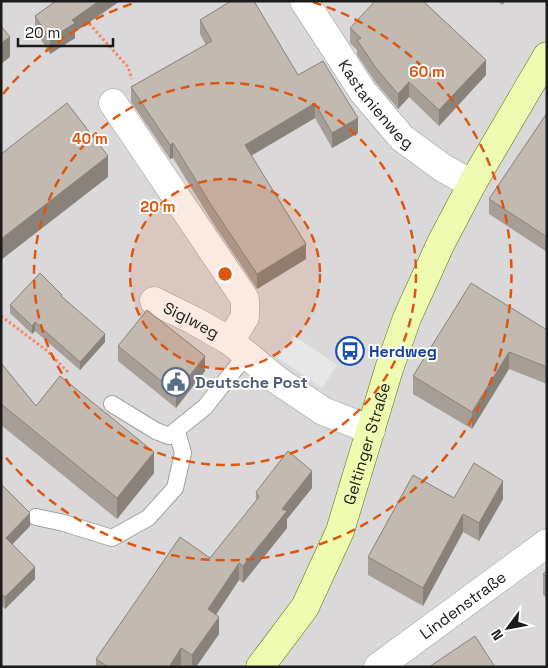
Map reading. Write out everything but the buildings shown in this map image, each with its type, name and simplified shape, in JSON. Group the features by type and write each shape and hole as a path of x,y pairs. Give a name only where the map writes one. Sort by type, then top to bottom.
{"main road":[{"name":"Geltinger Straße","path":"260,667 305,607 340,531 389,370 407,318 441,243 472,184 547,56"}],"street":[{"name":"Kastanienweg","path":"304,1 363,92 402,138 443,168 472,184"},
{"name":"Siglweg","path":"113,103 245,299 245,317 238,348"},
{"name":"Siglweg","path":"154,301 193,320 238,348 277,380 323,411 371,430"},
{"name":"Lindenstraße","path":"378,667 547,543"}],"lane":[{"path":"112,404 156,431 169,436 177,432 205,406 238,348"},
{"path":"36,517 64,523 112,538 148,518 175,488 183,453 177,432"}],"path":[{"path":"83,16 128,67 132,79 113,103"},
{"path":"1,316 46,350 69,373"}],"shaded area":[{"path":"1,1 547,1 547,667 1,667"},
{"path":"293,335 337,365 322,388 278,358"}],"place":[{"name":"Herdweg","path":"350,351"},
{"name":"Deutsche Post","path":"176,382"}]}
